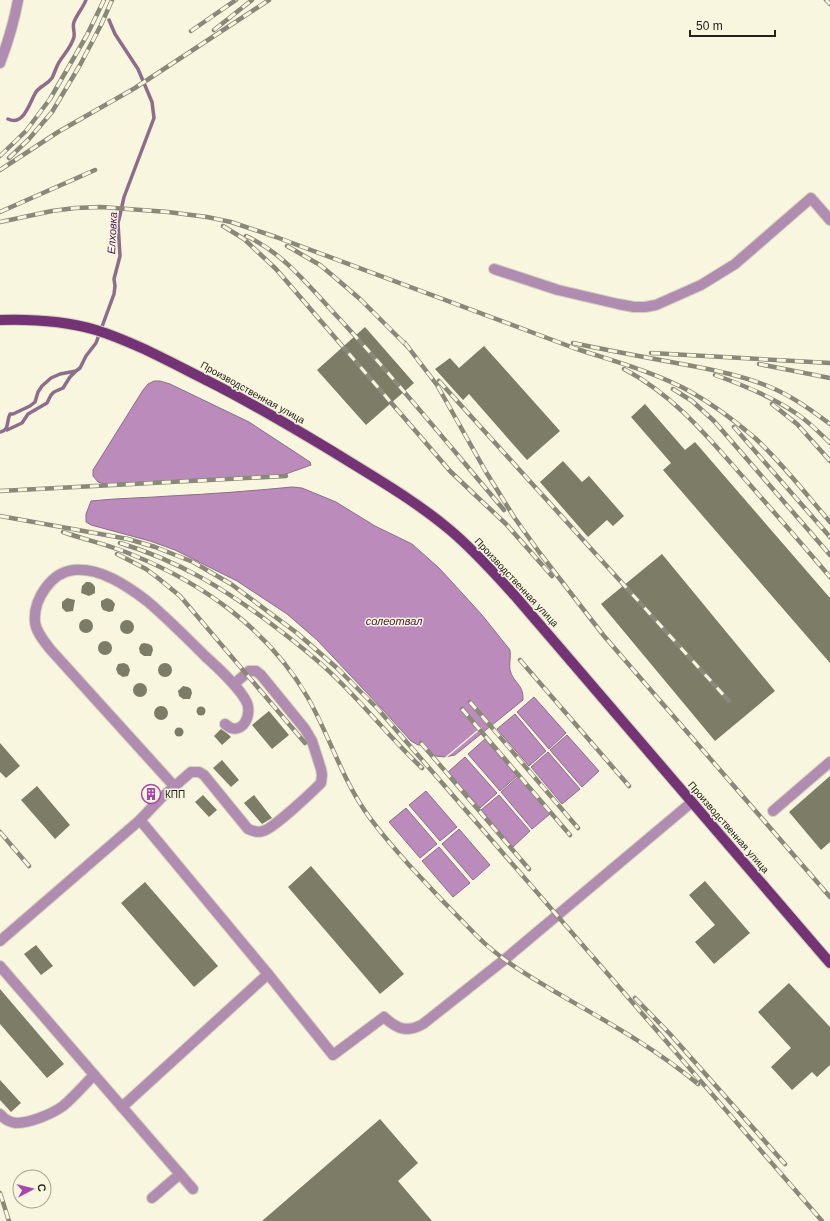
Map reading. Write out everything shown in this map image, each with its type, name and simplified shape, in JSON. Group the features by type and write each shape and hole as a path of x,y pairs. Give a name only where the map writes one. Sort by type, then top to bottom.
{"main road":[{"name":"Производственная улица","path":"0,320 44,321 64,323 87,328 113,337 172,363 242,398 386,484 419,506 450,530 485,562 516,596 830,963"}],"street":[{"path":"0,63 15,17 18,0"},
{"path":"494,270 558,290 618,304 645,308 656,305 701,285 735,264 811,198 830,220"},
{"path":"174,786 50,649 40,636 35,623 35,613 42,595 53,579 68,571 84,570 104,575 134,592 151,604 234,684 247,701 249,710 248,718 242,726 235,729 228,728 225,724"},
{"path":"0,941 140,820 174,786 191,772 199,772 204,775 248,829 258,832 263,832 273,826 321,783 321,769 306,729 261,675 256,671 249,671 234,684"},
{"path":"773,811 830,762"},
{"path":"140,820 333,1055 384,1017 393,1025 401,1028 416,1028 423,1024 504,960 692,802"},
{"path":"0,966 193,1189"},
{"path":"122,1107 268,974"},
{"path":"0,1114 4,1119 15,1123 32,1120 52,1112 63,1106 94,1075"},
{"path":"152,1198 180,1174"}],"water":[{"path":"154,381 170,384 249,422 310,462 311,465 283,475 106,484 98,482 93,476 93,470 143,390 148,384"},
{"name":"солеотвал","path":"292,487 302,488 336,502 375,526 412,544 439,568 482,615 510,650 511,674 522,690 523,700 455,755 445,757 435,756 421,745 411,741 317,640 287,614 237,581 175,550 150,541 91,525 86,522 86,514 91,501"},
{"path":"534,697 566,733 549,749 517,712"},
{"path":"515,714 546,751 529,766 497,729"},
{"path":"567,735 599,771 582,787 550,750"},
{"path":"485,739 517,776 500,791 468,754"},
{"path":"548,752 580,789 562,804 531,767"},
{"path":"465,757 497,793 480,808 448,772"},
{"path":"518,777 550,814 532,829 501,792"},
{"path":"426,791 457,827 440,841 409,805"},
{"path":"499,795 530,831 513,847 481,810"},
{"path":"406,808 437,844 420,858 389,822"},
{"path":"459,829 490,865 473,880 442,844"},
{"path":"439,847 470,883 453,897 422,861"}],"pier":[{"path":"481,727 482,728 445,759 443,759"}],"building":[{"path":"365,327 414,383 366,425 317,370"},
{"path":"484,346 560,431 527,460 469,394 463,400 435,369 450,358 459,368"},
{"path":"645,404 685,450 695,442 830,598 830,663 663,470 671,463 631,417"},
{"path":"563,461 582,482 589,476 624,516 613,526 607,520 588,537 540,482"},
{"path":"662,554 775,691 715,741 601,604"},
{"path":"86,582 90,582 95,587 95,593 89,596 81,593 82,586"},
{"path":"67,598 75,600 73,611 66,612 62,608 62,602"},
{"path":"107,598 112,600 115,604 113,611 109,612 103,610 101,606 101,601"},
{"path":"86,619 91,621 93,626 91,631 86,633 81,631 79,626 81,621"},
{"path":"127,620 132,622 134,627 132,632 127,634 122,632 120,627 122,622"},
{"path":"105,641 110,643 112,648 110,653 105,655 100,653 98,648 100,643"},
{"path":"144,643 152,646 153,650 151,656 144,656 140,653 139,648 141,644"},
{"path":"124,663 128,665 130,670 128,676 123,677 118,674 116,669 118,664"},
{"path":"165,663 170,665 172,670 170,675 165,677 160,675 158,670 160,665"},
{"path":"140,683 145,685 147,690 145,695 140,697 135,695 133,690 135,685"},
{"path":"183,686 191,689 192,693 190,699 183,699 179,696 178,691"},
{"path":"161,706 166,708 168,713 166,718 161,720 156,718 154,713 156,708"},
{"path":"201,706 206,711 201,716 196,711"},
{"path":"269,711 289,735 272,749 252,725"},
{"path":"179,727 184,732 179,737 174,732"},
{"path":"221,729 231,737 222,745 214,736"},
{"path":"0,743 20,766 6,778 0,772"},
{"path":"222,760 239,780 231,787 213,768"},
{"path":"830,776 830,842 821,850 789,812"},
{"path":"37,786 70,825 55,839 21,800"},
{"path":"203,795 217,810 209,817 195,802"},
{"path":"254,795 272,818 262,824 244,803"},
{"path":"311,866 404,974 380,994 288,887"},
{"path":"705,881 750,933 714,964 695,942 715,925 689,895"},
{"path":"145,882 218,966 194,987 121,903"},
{"path":"36,945 53,966 41,975 24,954"},
{"path":"789,983 830,1027 830,1065 817,1077 812,1072 792,1090 771,1067 791,1048 758,1012"},
{"path":"0,989 64,1064 47,1078 0,1024"},
{"path":"0,1080 21,1103 11,1112 0,1100"},
{"path":"380,1119 418,1163 398,1181 432,1221 262,1221"}],"waterway":[{"path":"8,119 14,121 22,116 26,112 39,88 52,78 58,64 73,41 73,24 86,0"},
{"name":"Елховка","path":"0,432 7,428 10,414 30,406 35,402 38,392 51,378 60,374 76,371 80,368 86,356 96,343 114,294 114,279 120,256 118,223 124,197 154,118 152,102 138,69 115,34 109,20"},
{"path":"7,430 22,423 28,414 47,403 51,395 63,388 75,372"}],"railway":[{"path":"0,156 26,131 50,99 87,35 104,0"},
{"path":"9,158 29,139 52,112 80,65 112,0"},
{"path":"191,31 236,0"},
{"path":"214,30 252,0"},
{"path":"0,170 58,132 135,88 269,0"},
{"path":"826,0 830,4"},
{"path":"0,212 95,170"},
{"path":"0,222 52,211 101,207 168,212 207,217 231,222 276,237 574,348 619,362 663,379 691,392 732,419 755,438 784,468 830,522"},
{"path":"223,226 244,239 276,269 450,471 506,524 552,576"},
{"path":"246,236 271,251 294,270 399,386 504,510"},
{"path":"287,246 320,265 332,275 360,299 408,347"},
{"path":"405,343 437,385 486,472 514,517 539,552 604,636 830,897"},
{"path":"573,343 708,369 750,380 770,387 794,399 830,424"},
{"path":"651,353 830,363"},
{"path":"759,364 830,378"},
{"path":"624,369 675,404 703,432 830,577"},
{"path":"715,375 758,392 778,402 806,420 830,443"},
{"path":"439,381 729,701"},
{"path":"673,389 692,401 714,421 830,555"},
{"path":"772,404 797,424 830,461"},
{"path":"734,427 830,537"},
{"path":"0,491 286,476"},
{"path":"0,516 128,539 155,547 193,562 231,584 297,633 337,668 378,709 822,1221"},
{"path":"63,532 116,548 185,580 209,595 254,631 274,651 308,698 349,784 370,818 409,865 460,919 486,945 514,966 646,1046 698,1084"},
{"path":"120,543 162,558 201,577 238,600 274,626 327,669 422,768"},
{"path":"117,554 146,569 180,596 305,743"},
{"path":"520,660 629,786"},
{"path":"470,702 578,828"},
{"path":"462,709 570,835"},
{"path":"421,743 529,869"},
{"path":"0,832 29,866"},
{"path":"635,998 670,1034 785,1164"},
{"path":"0,1193 9,1221"}],"place":[{"name":"КПП","path":"151,794"}]}
